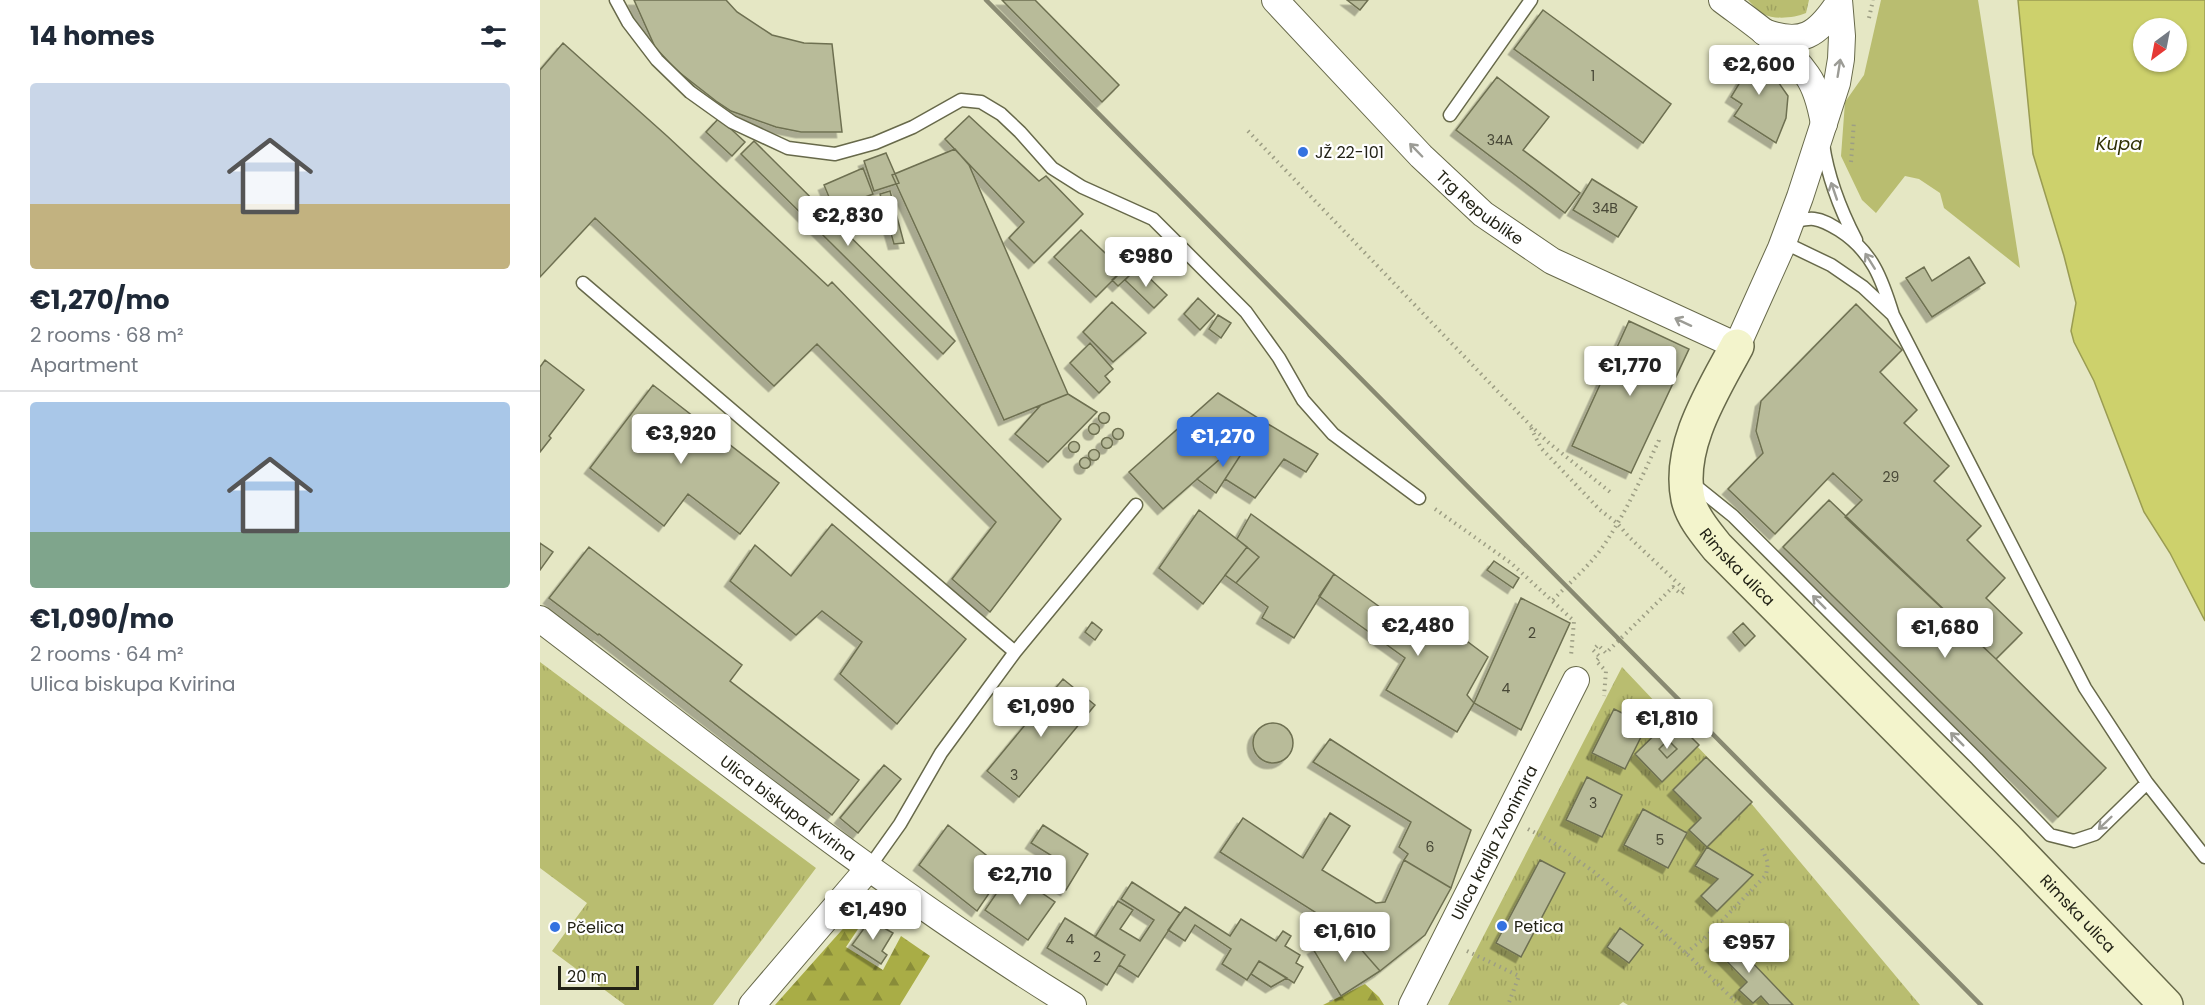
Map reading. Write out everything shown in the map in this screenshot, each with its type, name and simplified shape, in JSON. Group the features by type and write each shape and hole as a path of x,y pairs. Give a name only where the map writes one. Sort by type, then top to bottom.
{"main road":[{"name":"Rimska ulica","path":"1737,346 1695,434 1688,456 1686,477 1689,501 1699,523 1717,547 2166,1005"}],"street":[{"name":"Trg Republike","path":"1275,0 1421,156 1483,214 1552,261 1737,346"},
{"path":"1722,0 1784,50 1807,75 1820,103 1823,128"},
{"name":"Rimska ulica","path":"1737,346 1787,232 1810,170 1837,83 1841,59 1842,21 1839,2"},
{"path":"1762,31 1780,38 1792,39 1810,35 1827,20 1839,2"},
{"name":"Ulica biskupa Kvirina","path":"540,619 868,869 944,922 1073,1005"},
{"name":"Ulica kralja Zvonimira","path":"1412,1005 1576,680"},
{"path":"752,1005 868,869"}],"lane":[{"path":"616,0 628,22 657,60 690,92 732,122 788,148 835,154 875,143 913,127 962,100 981,102 1001,114 1052,168 1082,187 1153,219 1246,312 1279,358 1303,400 1333,434 1419,498"},
{"path":"1450,115 1532,0"},
{"path":"1823,128 1827,169 1842,213 1858,244 1871,261 1883,285 1893,315 2085,688 2148,783 2205,857"},
{"path":"1858,244 1827,223 1813,219 1787,232 1863,287 1893,315"},
{"path":"583,283 1015,652"},
{"path":"1686,477 1733,516 2050,835 2074,841 2095,834 2148,783"},
{"path":"868,869 900,824 941,753 1015,652 1136,505"}],"path":[{"path":"1248,131 1530,425 1610,492"},
{"path":"1530,425 1541,448 1600,510 1617,523 1685,590 1681,594 1673,587 1606,653 1598,645 1593,650 1600,657 1596,661 1606,671 1604,696"},
{"path":"1553,600 1581,573 1605,543 1660,439"},
{"path":"1419,498 1511,563 1574,621 1570,668 1576,680"},
{"path":"1506,818 1554,843 1594,872 1686,953 1739,1005"},
{"path":"1686,953 1707,936 1766,875 1768,863 1761,846"},
{"path":"1445,940 1520,976 1508,1005"}],"green space":[{"path":"1748,0 1809,0 1806,13 1779,18 1763,14"},
{"path":"1881,0 1978,0 2020,268 1944,208 1940,193 1919,179 1905,176 1876,213 1862,200 1841,156 1845,102 1864,75"},
{"path":"540,662 816,868 713,1005 625,1005 552,951 587,903 540,868"},
{"path":"1622,667 1750,802 1920,1005 1628,1005 1623,1002 1619,1005 1448,1005"},
{"path":"857,913 866,917 846,947 883,970 901,936 930,956 900,1005 775,1005"},
{"path":"1365,984 1384,1005 1323,1005"}],"water":[{"name":"Kupa","path":"2018,0 2205,0 2205,621 2170,553 2144,512 2094,381 2074,342 2071,331 2076,303 2033,154"}],"building":[{"path":"634,0 726,0 737,12 772,35 804,43 832,44 842,132 801,132 776,127 731,111 675,69 655,47"},
{"path":"1002,0 1035,0 1119,85 1102,102"},
{"path":"1347,0 1368,0 1360,10"},
{"path":"1543,10 1671,104 1643,143 1514,49"},
{"path":"563,43 828,286 832,282 1061,519 990,612 952,579 996,522 817,344 774,386 595,218 540,277 540,70"},
{"path":"1734,47 1769,69 1788,96 1786,118 1776,143 1734,116 1742,104 1731,97 1745,74 1725,61"},
{"path":"1497,77 1549,117 1523,150 1580,193 1565,213 1456,130"},
{"path":"969,116 1039,181 1046,176 1083,214 1034,263 1009,238 1024,222 945,139"},
{"path":"719,118 745,142 732,156 706,132"},
{"path":"754,141 955,341 943,354 741,154"},
{"path":"955,149 969,165 1068,394 1004,420 892,175"},
{"path":"886,153 899,183 874,191 864,161"},
{"path":"863,168 873,194 834,209 824,185"},
{"path":"1592,179 1637,207 1618,237 1573,210"},
{"path":"890,191 904,243 894,244 880,194"},
{"path":"1081,230 1123,270 1096,297 1054,257"},
{"path":"1969,257 1985,283 1932,317 1906,278 1924,267 1932,281"},
{"path":"1126,267 1132,273 1118,286 1112,280"},
{"path":"1138,267 1167,295 1154,308 1125,280"},
{"path":"1198,298 1215,314 1200,330 1184,314"},
{"path":"1112,302 1146,333 1113,362 1083,332"},
{"path":"1856,304 1902,350 1880,372 1917,410 1904,423 1949,466 1934,481 1981,526 1967,540 2005,578 1986,598 2022,633 1996,659 1845,517 1862,500 1833,473 1775,534 1728,489 1763,453 1756,431 1761,401"},
{"path":"1218,315 1231,323 1221,338 1209,329"},
{"path":"1629,321 1689,349 1631,473 1572,446"},
{"path":"1090,343 1113,369 1105,376 1110,382 1099,393 1070,363"},
{"path":"545,360 584,390 549,436 551,438 540,452 540,367"},
{"path":"653,385 779,483 740,534 688,494 664,526 590,468"},
{"path":"1218,393 1263,421 1163,509 1129,472"},
{"path":"1068,394 1097,412 1048,462 1015,434 1041,405"},
{"path":"1104,412 1110,418 1104,424 1098,418"},
{"path":"1263,421 1318,454 1306,472 1284,459 1255,498 1225,479 1249,442 1243,439"},
{"path":"1094,423 1100,429 1094,435 1088,429"},
{"path":"1118,428 1124,434 1118,440 1112,434"},
{"path":"1107,437 1113,443 1107,449 1101,443"},
{"path":"1243,439 1249,442 1216,493 1197,479"},
{"path":"1074,441 1080,447 1074,453 1068,447"},
{"path":"1094,449 1100,455 1094,461 1088,455"},
{"path":"1085,457 1091,463 1085,469 1079,463"},
{"path":"1829,500 1996,659 2106,768 2058,817 1783,547"},
{"path":"1199,510 1247,547 1203,604 1159,568"},
{"path":"1251,514 1334,574 1294,638 1262,618 1268,607 1236,583 1259,557 1237,539"},
{"path":"832,524 966,639 897,724 840,674 862,642 822,611 796,635 730,581 755,545 791,576"},
{"path":"540,543 553,552 540,570"},
{"path":"589,547 742,665 730,681 859,780 832,815 599,634 549,598"},
{"path":"1247,547 1259,557 1236,583 1225,575"},
{"path":"1494,561 1519,578 1513,588 1487,570"},
{"path":"1334,574 1423,638 1436,618 1488,657 1467,695 1474,703 1457,732 1386,690 1405,658 1319,596"},
{"path":"1521,598 1570,623 1521,730 1474,703"},
{"path":"1092,622 1102,630 1095,640 1085,632"},
{"path":"1743,623 1755,636 1745,646 1733,632"},
{"path":"1063,679 1095,705 1019,797 987,771"},
{"path":"1614,709 1647,725 1625,769 1592,753"},
{"path":"1672,718 1699,745 1662,782 1635,754"},
{"path":"1273,723 1281,724 1287,729 1292,735 1292,751 1287,757 1281,762 1273,763 1265,762 1259,757 1254,751 1253,743 1254,735 1259,729 1265,724"},
{"path":"1330,739 1471,830 1451,888 1404,860 1408,854 1399,847 1411,822 1313,762"},
{"path":"1668,740 1677,749 1667,758 1659,749"},
{"path":"1706,757 1752,802 1707,847 1689,830 1701,818 1673,790"},
{"path":"884,765 901,779 858,833 840,818"},
{"path":"1587,777 1622,795 1602,837 1566,820"},
{"path":"1643,809 1687,833 1668,868 1624,845"},
{"path":"1330,813 1350,826 1322,870 1376,903 1385,902 1404,860 1451,888 1425,935 1380,971 1345,931 1220,852 1243,818 1303,858"},
{"path":"948,825 1005,870 977,911 919,865"},
{"path":"1043,825 1088,854 1066,890 1046,877 1057,859 1031,843"},
{"path":"1707,847 1753,875 1717,911 1701,896 1718,879 1695,866"},
{"path":"1540,860 1565,873 1521,957 1496,943"},
{"path":"1011,872 1055,902 1028,940 985,910"},
{"path":"1132,882 1180,913 1138,977 1119,965 1125,955 1095,937 1118,901 1133,910 1120,929 1140,941 1154,920 1121,899"},
{"path":"1185,907 1230,936 1241,919 1276,941 1283,931 1291,936 1285,946 1300,955 1296,963 1303,967 1294,983 1259,961 1247,980 1222,964 1231,949 1195,925 1185,941 1168,930"},
{"path":"1065,918 1125,955 1107,985 1047,948"},
{"path":"870,920 893,933 882,951 887,955 881,964 852,945"},
{"path":"1620,928 1643,945 1629,963 1607,947"},
{"path":"1345,931 1380,971 1341,996 1313,949"},
{"path":"1724,933 1793,1005 1769,1005 1761,996 1753,1003 1739,990 1747,982 1711,945"},
{"path":"1259,961 1287,978 1271,987 1251,974"}],"railway":[{"path":"986,0 1981,1005"}],"place":[{"name":"JŽ 22-101","path":"1303,152"},
{"name":"Petica","path":"1502,926"},
{"name":"Pčelica","path":"555,927"}]}
